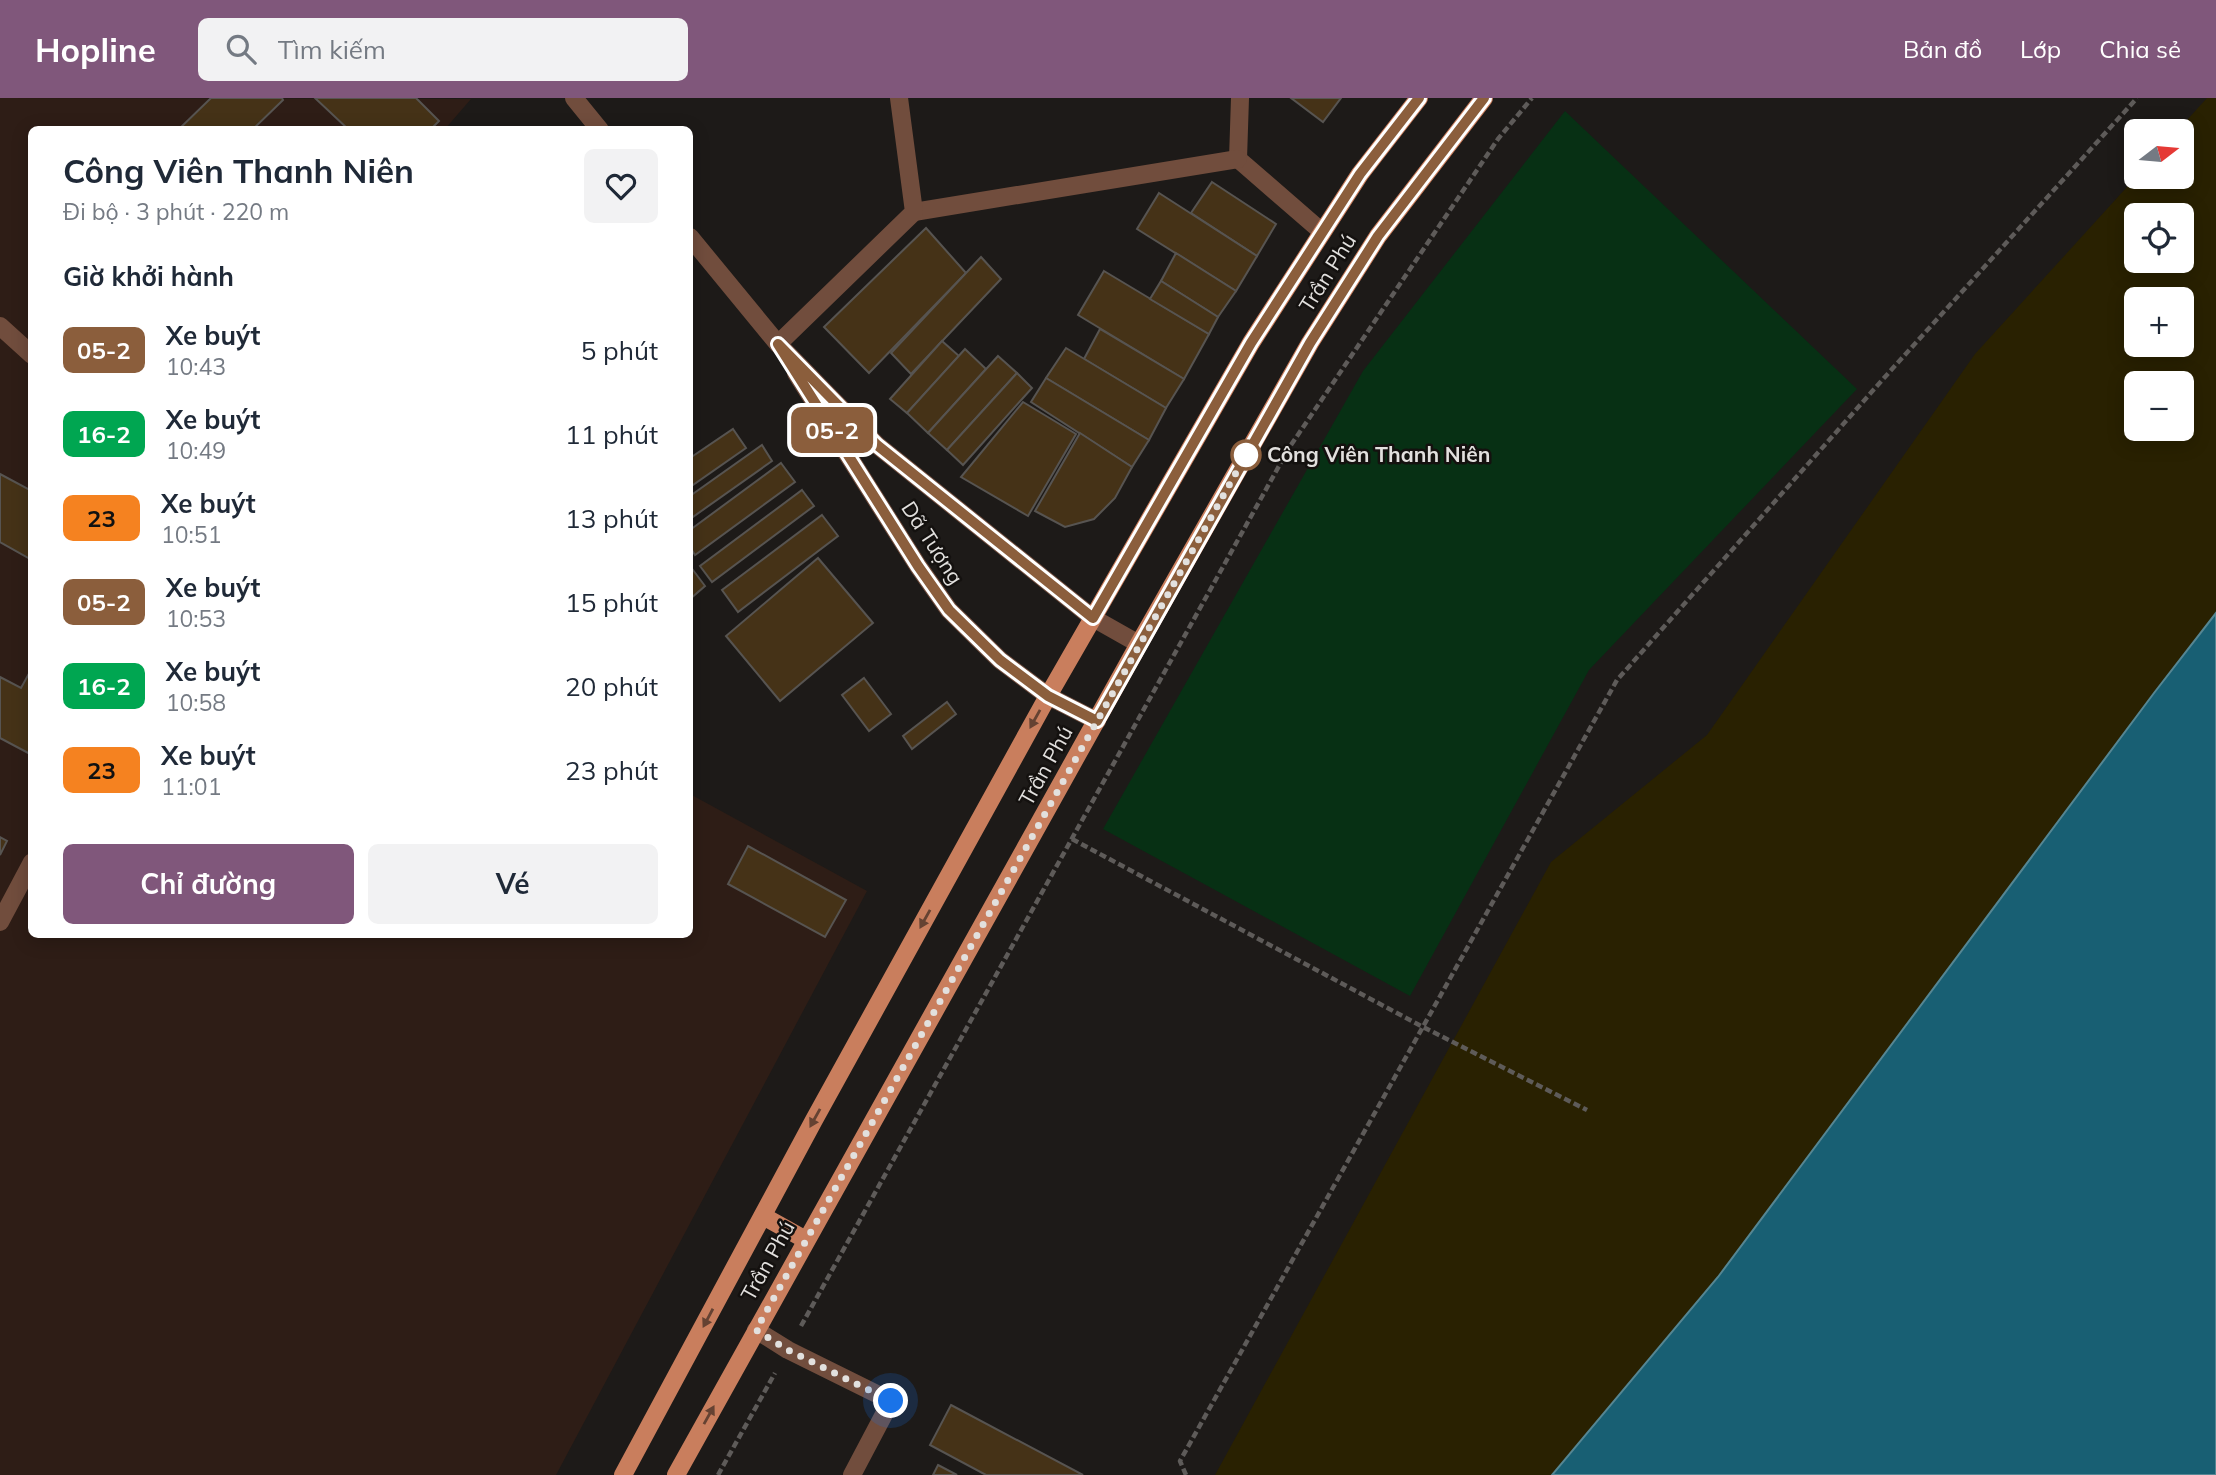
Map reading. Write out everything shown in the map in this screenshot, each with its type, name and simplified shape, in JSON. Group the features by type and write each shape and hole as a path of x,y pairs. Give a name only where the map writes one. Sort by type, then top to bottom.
{"main road":[{"name":"Trần Phú","path":"623,1475 1048,696 1251,343 1360,174 1419,98"},
{"name":"Trần Phú","path":"676,1475 1310,343 1378,236 1484,98"},
{"path":"763,1216 806,1240"}],"street":[{"path":"574,98 597,126"},
{"path":"899,98 914,212"},
{"path":"1238,159 1240,98"},
{"path":"778,344 914,212 1238,159"},
{"path":"1238,159 1321,231"},
{"name":"Dã Tượng","path":"693,241 778,344 877,445 1093,618 1139,645"},
{"path":"0,326 28,351"},
{"name":"Dã Tượng","path":"778,344 918,566 949,610 1000,660 1048,696 1097,721"},
{"path":"0,922 28,870"},
{"path":"756,1330 788,1350 891,1401 852,1475"}],"path":[{"path":"718,1475 1289,448 1498,139 1532,98"},
{"path":"1186,1475 1180,1461 1617,680 1884,378 2137,98"},
{"path":"1072,839 1423,1027 1587,1110"}],"shaded area":[{"path":"0,98 471,99 448,126 28,126 28,938 693,938 693,796 867,891 556,1475 0,1475"}],"green space":[{"path":"1565,111 1857,389 1589,670 1410,996 1103,829 1363,371"}],"sand":[{"path":"2207,98 2216,98 2216,613 1718,1277 1552,1475 1215,1475 1551,862 1707,735 1975,354 2125,189 2194,189 2194,119 2188,119"}],"water":[{"path":"2216,613 2216,1475 1552,1475 1718,1277"}],"building":[{"path":"211,98 283,100 256,126 182,126"},
{"path":"315,98 416,98 439,121 434,126 345,126"},
{"path":"1291,98 1341,98 1323,122"},
{"path":"1212,182 1276,224 1257,256 1191,213"},
{"path":"1159,193 1257,256 1236,291 1137,229"},
{"path":"926,228 966,273 869,373 824,327"},
{"path":"1176,253 1236,291 1218,317 1161,281"},
{"path":"981,257 1001,279 911,374 891,353"},
{"path":"1104,271 1209,334 1184,379 1078,315"},
{"path":"1161,281 1218,317 1209,334 1150,299"},
{"path":"1100,329 1184,379 1166,408 1084,359"},
{"path":"942,341 959,356 907,413 890,399"},
{"path":"1066,348 1166,408 1149,440 1046,378"},
{"path":"965,349 986,369 928,433 907,413"},
{"path":"998,356 1017,373 947,450 928,433"},
{"path":"1017,373 1032,388 963,465 947,450"},
{"path":"1046,378 1149,440 1132,467 1031,402"},
{"path":"1023,402 1076,434 1028,516 961,477"},
{"path":"733,429 746,448 693,485 693,456"},
{"path":"1080,433 1132,467 1115,498 1094,519 1065,527 1035,511"},
{"path":"762,445 772,461 693,517 693,494"},
{"path":"781,463 795,482 695,555 693,528"},
{"path":"0,474 28,489 28,558 0,542"},
{"path":"802,490 814,506 712,582 700,566"},
{"path":"822,515 838,536 738,612 722,590"},
{"path":"818,558 873,623 780,701 726,636"},
{"path":"693,570 705,586 693,596"},
{"path":"28,675 28,753 0,738 0,677 21,688"},
{"path":"864,678 891,714 869,731 842,695"},
{"path":"947,702 956,714 912,749 903,736"},
{"path":"0,837 7,841 0,855"},
{"path":"748,846 846,900 825,937 728,884"},
{"path":"951,1405 1083,1475 986,1475 930,1445"},
{"path":"938,1465 957,1475 933,1475"}],"bus line":[{"name":"05-2","path":"1419,98 1360,174 1321,231 1251,343 1093,618 877,445 778,344 918,566 949,610 1000,660 1048,696 1097,721 1310,343 1378,236 1484,98"}],"place":[{"name":"Công Viên Thanh Niên","path":"1246,455"}],"route":[{"path":"891,1401 788,1350 756,1330 1246,455"}]}
